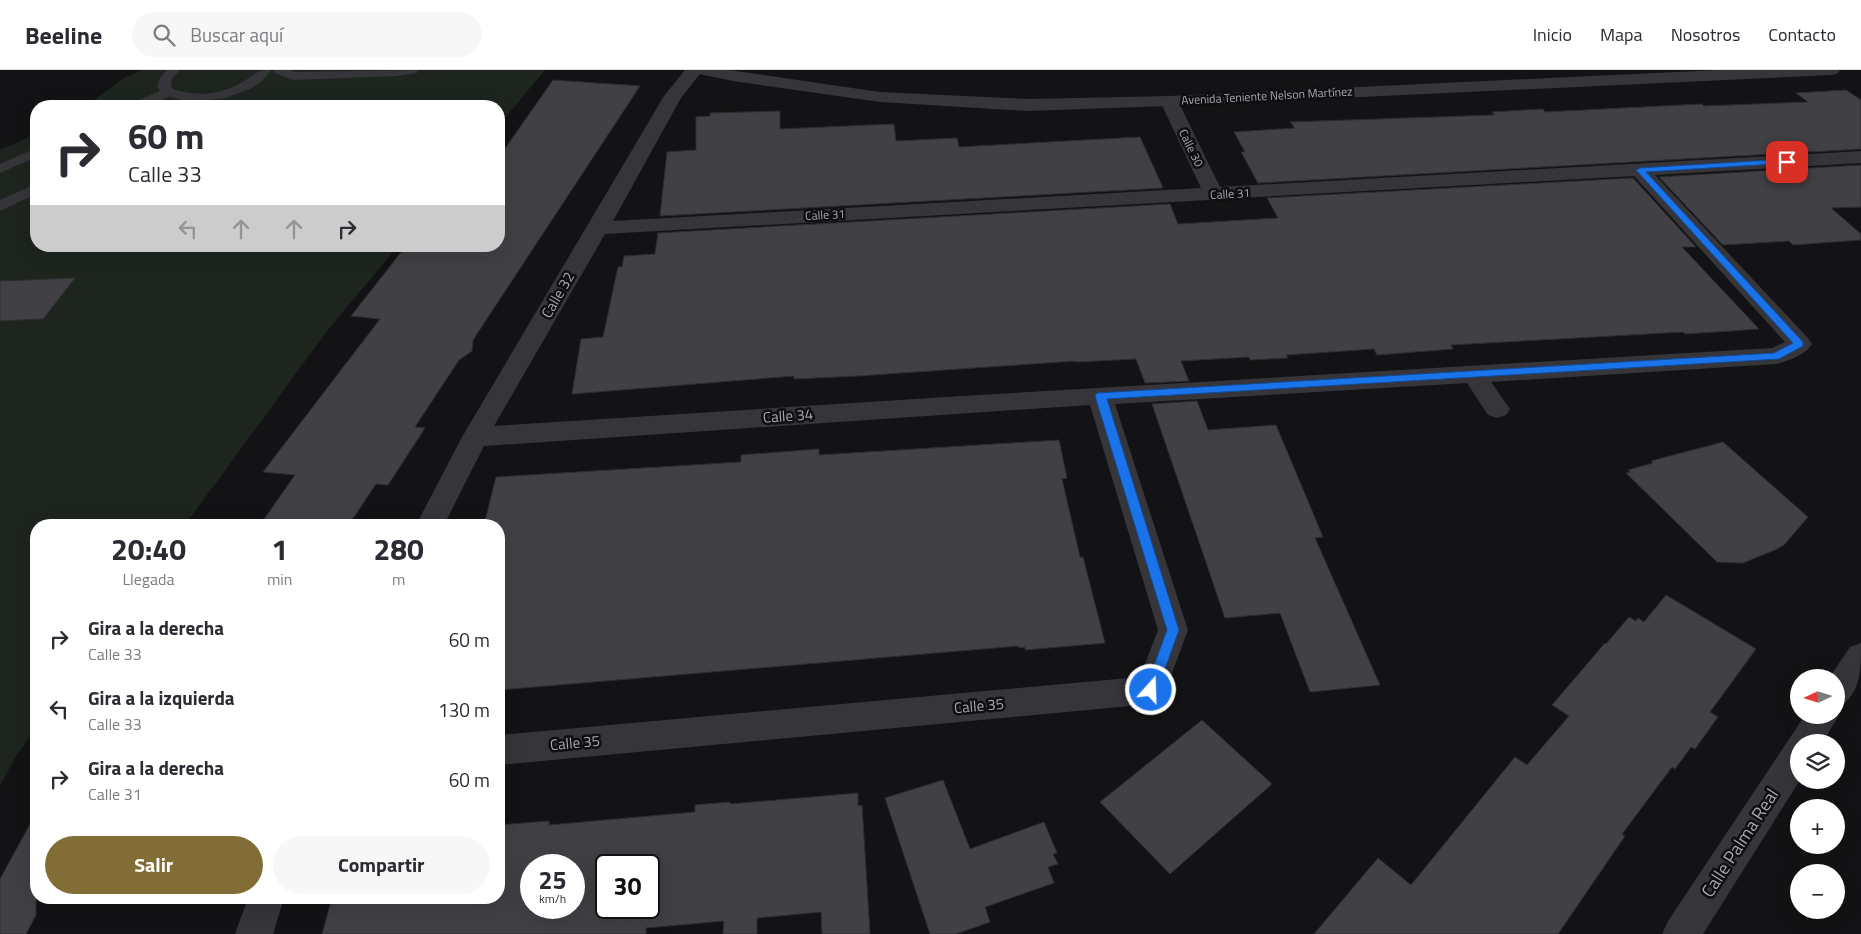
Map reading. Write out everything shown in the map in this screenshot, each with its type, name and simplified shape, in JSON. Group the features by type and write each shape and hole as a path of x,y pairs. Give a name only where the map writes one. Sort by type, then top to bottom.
{"street":[{"name":"Calle 32","path":"433,519 475,437 673,96 694,70"},
{"name":"Avenida Teniente Nelson Martínez","path":"705,70 733,76 880,97 1028,105 1168,101 1831,70"},
{"name":"Calle 30","path":"1168,101 1214,195"},
{"name":"Calle 31","path":"598,228 1214,195 1861,157"},
{"name":"Calle 34","path":"475,437 1100,396 1474,376 1776,356 1800,344 1640,170"},
{"path":"1474,376 1497,409"},
{"name":"Calle 35","path":"505,749 1151,690 1173,630 1100,396"},
{"path":"1845,680 1861,656"},
{"name":"Calle Palma Real","path":"1682,934 1790,766"},
{"path":"254,934 264,904"}],"lane":[{"path":"168,92 164,86 166,78 174,70"},
{"path":"150,100 168,92 189,98 220,94 249,84 265,70 280,70 293,76 406,71"},
{"path":"0,169 30,155"},
{"path":"22,159 30,163"},
{"path":"0,206 30,191"}],"shaded area":[{"path":"142,70 545,70 505,118 505,100 94,100 124,78"},
{"path":"30,137 30,252 393,252 327,331 189,519 30,519 30,736 16,756 0,786 0,150"}],"building":[{"path":"553,80 640,86 473,340 472,351 459,360 415,427 425,428 388,485 376,484 353,519 264,519 295,475 263,472 380,319 351,316 401,252 505,252 505,148"},
{"path":"1846,90 1861,100 1861,149 1258,183 1241,152 1245,152 1234,132 1295,128 1290,122 1495,115 1492,112 1543,109 1545,112 1702,104 1704,106 1808,102 1796,93"},
{"path":"780,111 780,129 894,124 896,141 957,138 959,147 1140,137 1163,188 660,216 667,152 696,150 696,117 710,116 710,113"},
{"path":"1861,165 1861,207 1831,208 1861,234 1861,240 1793,245 1789,241 1723,245 1659,177"},
{"path":"1633,178 1696,247 1682,247 1759,329 1451,345 1453,349 1377,355 1374,349 1286,355 1288,358 1250,360 1249,357 1181,361 1189,381 1145,383 1136,359 1075,361 858,376 794,379 794,376 572,394 581,339 603,337 618,267 622,267 624,256 655,254 658,233 1170,204 1178,224 1278,218 1267,198"},
{"path":"75,278 43,319 0,321 0,281"},
{"path":"1197,401 1208,430 1276,425 1323,537 1315,538 1380,685 1310,692 1280,613 1225,618 1152,404"},
{"path":"1059,440 1067,478 1062,479 1080,557 1083,557 1105,643 1025,650 1025,647 1019,648 1019,646 505,689 505,519 486,519 496,477 741,462 741,455 819,449 819,455"},
{"path":"1723,442 1808,517 1784,545 1743,563 1717,562 1626,473 1630,472 1628,470 1653,463 1651,461"},
{"path":"1666,595 1756,649 1710,712 1718,717 1695,749 1691,747 1675,769 1672,767 1622,834 1625,836 1558,934 1314,934 1378,858 1411,885 1515,757 1527,765 1569,716 1552,705 1605,643 1629,617 1636,621 1638,618 1644,622"},
{"path":"1202,720 1272,784 1170,874 1100,802"},
{"path":"943,780 970,849 1044,822 1057,853 1053,854 1058,864 1048,867 1054,883 985,907 990,922 956,934 930,934 885,798"},
{"path":"858,793 858,806 862,805 870,934 822,934 821,912 757,918 757,934 723,934 724,921 646,928 646,934 322,934 330,904 505,904 505,825 549,821 549,825 695,812 695,805 730,802 730,804"},
{"path":"30,824 30,904 36,904 36,915 26,934 0,934 0,879"}],"route":[{"path":"1151,690 1173,630 1100,396 1221,388 1474,376 1776,356 1800,344 1640,170 1787,162"}]}
